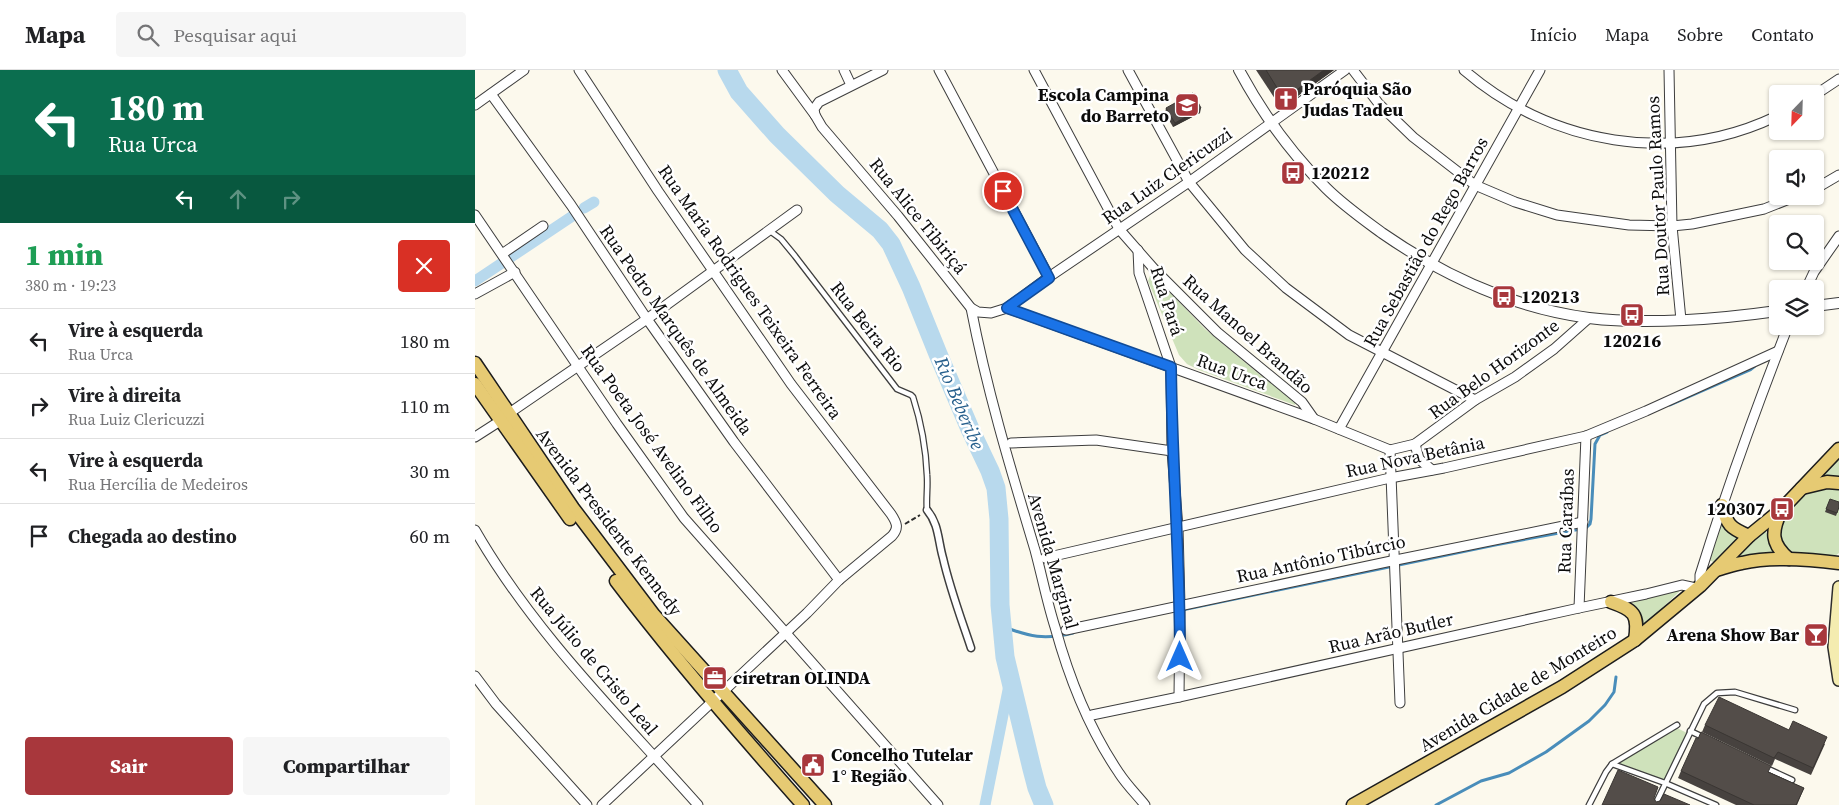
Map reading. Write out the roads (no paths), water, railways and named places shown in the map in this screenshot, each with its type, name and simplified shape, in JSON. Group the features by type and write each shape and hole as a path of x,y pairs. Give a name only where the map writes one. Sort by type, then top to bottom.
{"main road":[{"name":"Avenida Presidente Kennedy","path":"475,363 504,418 567,516 641,614 717,697 825,805"},
{"name":"Avenida Presidente Kennedy","path":"475,384 504,418"},
{"name":"Avenida Cidade de Monteiro","path":"1353,805 1371,801 1562,687 1635,640 1698,587 1749,536 1782,509 1839,449"},
{"path":"1799,489 1827,482 1839,483"},
{"path":"1722,505 1729,525 1749,536"},
{"path":"1782,509 1775,522 1774,538 1780,552 1789,559"},
{"name":"Avenida Cidade de Monteiro","path":"1714,571 1743,562 1789,559 1839,563"},
{"path":"1839,587 1834,647 1839,680"},
{"path":"1611,602 1629,609 1634,614 1637,622 1635,640"},
{"name":"Avenida Presidente Kennedy","path":"717,697 770,768 803,805"},
{"name":"Avenida Presidente Kennedy","path":"770,768 794,787 810,805"}],"street":[{"path":"475,105 524,70"},
{"name":"Rua Maria Rodrigues Teixeira Ferreira","path":"579,70 658,191 791,384 896,521 897,530 892,536 839,580"},
{"path":"782,70 815,115"},
{"path":"844,70 851,85"},
{"path":"815,115 814,109 819,102 883,70"},
{"path":"939,70 1049,278"},
{"name":"Rua Manoel Brandão","path":"1034,70 1119,229 1155,270 1217,332 1302,402 1314,419"},
{"path":"1129,70 1189,182 1245,250 1286,288 1349,334 1382,353 1475,400"},
{"path":"1239,70 1270,122 1302,162 1327,189 1359,216 1431,265 1478,288 1525,304 1589,318 1636,321 1681,320 1769,312"},
{"name":"Rua Luiz Clericuzzi","path":"1007,308 1189,182 1345,70"},
{"path":"1353,70 1379,104 1413,137 1475,185 1515,202 1557,215 1621,224 1673,226 1692,224 1764,209 1774,205"},
{"path":"1464,70 1484,87 1540,119 1576,132 1623,142 1670,144 1715,138 1756,126 1769,120"},
{"name":"Rua Sebastião do Rego Barros","path":"1339,429 1540,70"},
{"name":"Rua Doutor Paulo Ramos","path":"1669,70 1673,226 1681,320"},
{"path":"1824,89 1839,78"},
{"name":"Rua Pedro Marquês de Almeida","path":"491,94 571,205 647,319 734,442 839,580"},
{"name":"Rua Alice Tibiriçá","path":"815,115 821,127 898,216 971,308"},
{"path":"1824,184 1839,175"},
{"path":"475,437 647,319 797,210"},
{"name":"Rua Poeta José Avelino Filho","path":"475,215 684,518 938,805"},
{"path":"475,294 543,226"},
{"path":"1810,280 1839,236"},
{"name":"Rua Pará","path":"1137,250 1139,273 1171,367 1180,607 1179,697"},
{"path":"1824,305 1839,303"},
{"path":"971,308 978,312 991,313 1007,308"},
{"name":"Avenida Marginal","path":"971,308 1002,441 1037,556 1054,626 1066,664 1098,738 1119,773 1145,805"},
{"name":"Rua Urca","path":"1007,308 1314,419 1390,450"},
{"name":"Rua Belo Horizonte","path":"1415,444 1475,400 1515,377 1546,355 1589,318"},
{"path":"1698,587 1722,505 1785,335"},
{"name":"Rua Nova Betânia","path":"1045,558 1390,478 1586,436 1779,351"},
{"name":"Rua Caraíbas","path":"1579,608 1586,436"},
{"path":"1011,443 1096,440 1173,451"},
{"path":"1400,703 1396,560 1390,478 1390,450 1415,444 1419,459 1433,470"},
{"name":"Rua Beira Rio","path":"927,510 932,516 938,532 942,557 971,648"},
{"name":"Rua Antônio Tibúrcio","path":"1066,630 1583,522"},
{"name":"Rua Júlio de Cristo Leal","path":"475,530 517,596 598,694 698,805"},
{"path":"602,805 807,613 839,580"},
{"name":"Rua Arão Butler","path":"1092,715 1682,585 1698,587"},
{"path":"475,676 496,704 587,805"}],"lane":[{"name":"Rua Beira Rio","path":"770,230 795,256 897,390 911,395 913,398 919,419 926,464 928,482 925,497 927,510"},
{"path":"1655,805 1703,704 1717,693 1735,692 1795,710"},
{"path":"1589,805 1612,764 1677,725"},
{"path":"1690,731 1707,739"},
{"path":"1612,764 1665,783 1716,805"},
{"path":"1758,764 1792,780"}],"water":[{"path":"722,70 731,70 742,90 734,94"}],"waterway":[{"name":"Rio Beberibe","path":"727,70 739,92 777,135 837,194 880,230 891,244 911,287 996,488 999,519 1000,605 1005,657 1037,788 1044,805"},
{"path":"584,208 594,202"},
{"path":"475,281 574,215"},
{"path":"1670,405 1750,370 1755,366"},
{"path":"1182,610 1586,528 1590,524 1591,519 1595,444 1600,435 1607,432"},
{"path":"1002,626 1021,633 1045,637 1073,633"},
{"path":"1436,805 1481,781 1509,773 1546,752 1589,721 1605,705 1614,692 1616,677"},
{"path":"985,805 1010,680"}],"place":[{"name":"Paróquia São Judas Tadeu","path":"1286,99"},
{"name":"Escola Campina do Barreto","path":"1187,105"},
{"name":"120212","path":"1293,173"},
{"name":"120213","path":"1504,297"},
{"name":"120216","path":"1632,315"},
{"name":"120307","path":"1782,509"},
{"name":"Arena Show Bar","path":"1816,635"},
{"name":"ciretran OLINDA","path":"715,678"},
{"name":"Concelho Tutelar 1° Região","path":"813,765"}]}
